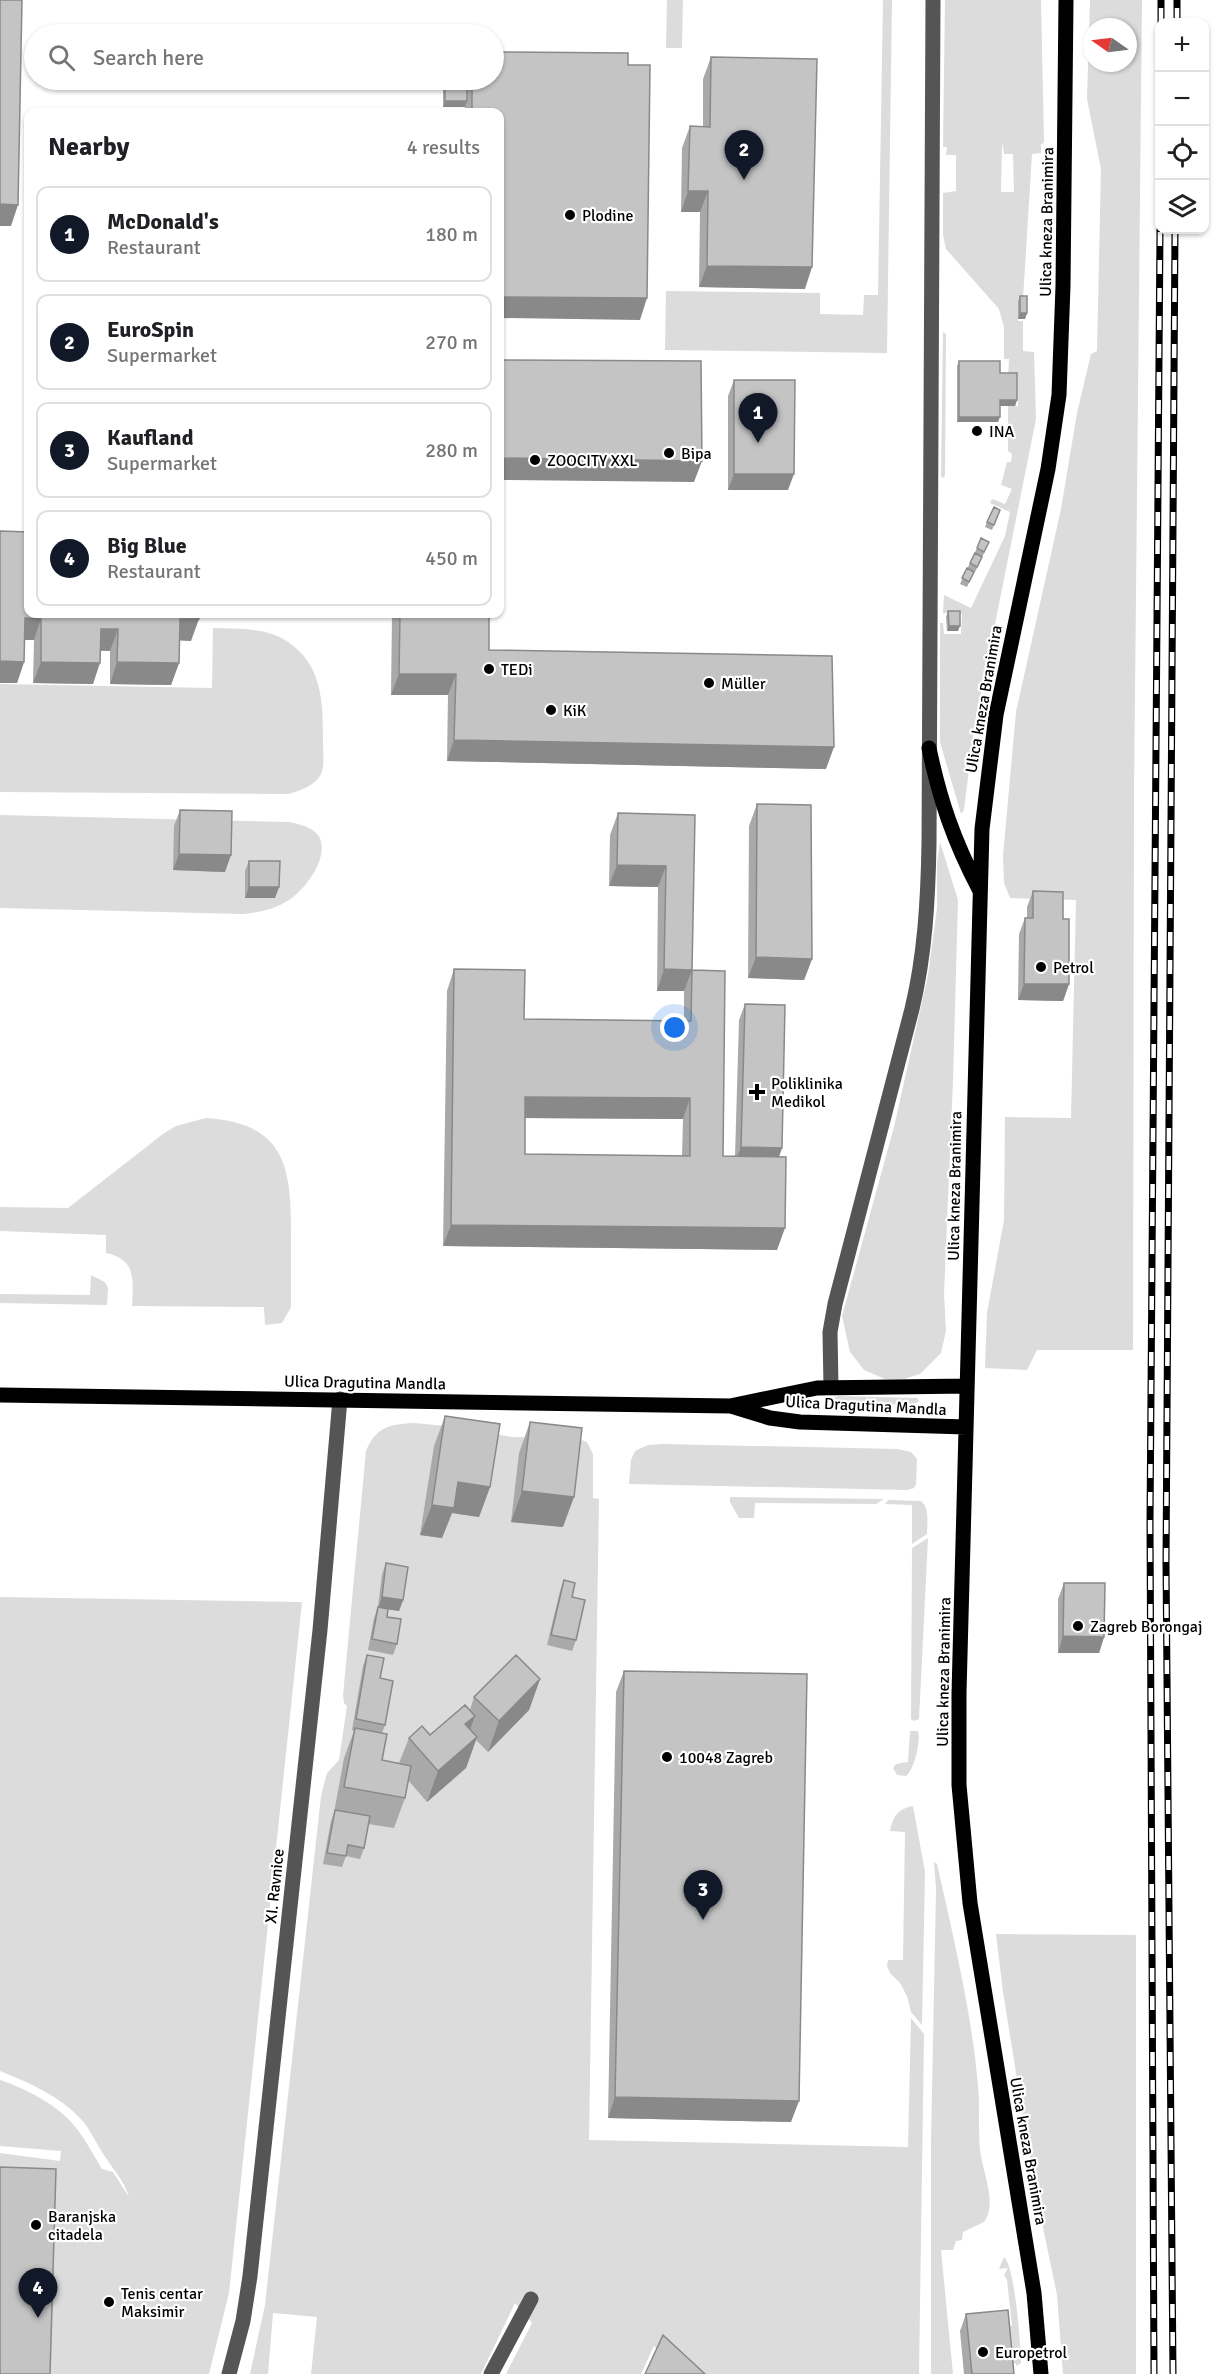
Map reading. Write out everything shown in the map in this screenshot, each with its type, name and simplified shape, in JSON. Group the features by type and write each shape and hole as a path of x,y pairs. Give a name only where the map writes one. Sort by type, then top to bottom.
{"main road":[{"name":"Ulica kneza Branimira","path":"1041,2374 1035,2293 978,1954 959,1785 959,1693 982,829 990,753 1048,470 1059,395 1063,286 1066,0"},
{"path":"929,748 939,793 952,834 980,892"},
{"name":"Ulica Dragutina Mandla","path":"0,1395 730,1406 798,1391 831,1387 967,1386"},
{"name":"Ulica Dragutina Mandla","path":"730,1406 770,1418 800,1422 966,1428"}],"street":[{"path":"831,1387 830,1332 835,1304 918,984 928,882 933,0"},
{"name":"XI. Ravnice","path":"229,2374 243,2321 250,2276 321,1630 340,1400"},
{"path":"491,2374 531,2300"}],"shaded area":[{"path":"667,0 683,0 682,48 666,48"},
{"path":"883,0 892,0 887,353 665,350 666,291 820,293 820,314 863,315 864,295 878,295"},
{"path":"945,0 1041,0 1044,143 1041,144 1041,153 1032,154 1023,299 1018,300 1018,321 1023,321 1023,351 1034,352 1036,419 974,729 964,810 961,814 940,742 940,623 943,623 944,634 961,634 962,614 943,613 944,595 971,608 1005,536 1010,512 990,503 992,499 1005,504 1012,489 1001,485 1007,462 1011,462 1012,454 1008,451 1008,405 1018,406 1018,379 1008,379 1009,359 1004,359 1004,327 999,309 946,249 943,235 943,193 956,191 956,155 946,155 947,147 943,147","holes":["1003,146 1004,154 1013,154 1014,192 1001,192"]},
{"path":"1090,0 1142,0 1134,793 1133,1350 1037,1350 1027,1370 985,1368 987,1313 1004,1220 1005,1117 1071,1118 1076,900 1010,898 1004,883 1003,856 1016,712 1061,509 1077,413 1091,354 1097,351 1101,169 1087,99 1088,72 1137,72 1137,18 1089,18"},
{"path":"943,332 946,334 945,476 943,478 941,476"},
{"path":"213,628 262,631 280,637 300,652 309,663 319,688 323,716 322,773 314,783 289,794 0,792 0,684 212,688"},
{"path":"0,815 289,822 305,826 315,832 321,843 321,852 314,872 301,890 276,907 255,912 243,914 0,908"},
{"path":"940,842 958,900 944,1294 946,1331 941,1353 920,1374 904,1379 885,1379 864,1370 850,1352 842,1316 894,1127 928,975 937,908 937,863"},
{"path":"206,1118 231,1121 251,1128 266,1137 277,1150 284,1165 290,1204 291,1307 282,1323 265,1325 264,1307 132,1306 131,1272 123,1260 106,1253 106,1235 0,1231 0,1207 68,1208 163,1134 176,1126"},
{"path":"91,1275 105,1282 108,1288 107,1305 0,1303 0,1294 90,1295"},
{"path":"839,1396 917,1398 919,1401 913,1405 837,1403 834,1400"},
{"path":"414,1423 456,1427 512,1437 576,1438 587,1442 593,1454 593,1498 599,1499 589,2140 908,2147 911,2018 924,2034 919,2374 684,2374 654,2346 641,2374 506,2374 532,2323 515,2303 481,2374 311,2374 317,2317 273,2313 268,2374 250,2374 265,2305 321,1796 327,1773 339,1760 347,1706 343,1695 366,1451 374,1437 385,1428"},
{"path":"648,1445 898,1449 911,1452 917,1459 916,1484 914,1488 908,1490 629,1484 631,1460 635,1451"},
{"path":"730,1497 884,1499 876,1504 755,1503 754,1518 739,1518 730,1502"},
{"path":"888,1500 921,1501 927,1512 927,1534 912,1544 912,1505 885,1504"},
{"path":"928,1538 919,1719 914,1721 911,1719 912,1548"},
{"path":"0,1597 302,1602 229,2293 209,2374 0,2374 0,2153 60,2161 61,2151 0,2146 0,2080 32,2093 62,2113 81,2134 102,2169 113,2172 129,2197 120,2178 78,2116 47,2093 0,2071"},
{"path":"910,1731 918,1731 919,1741 916,1755 909,1773 906,1776 897,1775 893,1768 896,1764 908,1762"},
{"path":"913,1806 925,1872 922,2025 911,2012 907,1996 887,1966 888,1960 903,1960 905,1832 890,1831 897,1814"},
{"path":"934,1862 937,1864 971,2031 979,2094 980,2150 990,2206 984,2222 963,2232 962,2240 956,2241 953,2250 941,2250 953,2374 931,2374 931,2143 936,1888"},
{"path":"996,1934 1136,1935 1136,2374 1063,2374 1057,2295 1034,2184"},
{"path":"1004,2257 1011,2274 1016,2305 1021,2359 1021,2363 1017,2366 1012,2363 1007,2326 1012,2326 1007,2280 1004,2275 1008,2268 999,2269"}],"building":[{"path":"0,0 22,0 18,205 0,204"},
{"name":"Plodine","path":"504,52 628,53 628,65 650,65 647,298 504,297 504,108 472,108 472,90 504,90"},
{"path":"711,57 817,59 812,267 707,266 708,191 688,191 690,126 710,127"},
{"path":"445,90 467,90 467,101 445,101"},
{"path":"1020,296 1027,296 1027,313 1020,313"},
{"path":"504,360 701,361 702,461 504,458"},
{"path":"959,361 1000,361 1000,373 1017,373 1017,400 1000,400 1000,417 959,417"},
{"path":"734,380 795,380 794,474 734,474"},
{"path":"994,507 1000,510 994,525 987,522"},
{"path":"0,531 24,532 24,662 0,661"},
{"path":"981,538 989,542 984,552 977,548"},
{"path":"975,553 982,557 977,567 970,563"},
{"path":"967,568 974,572 969,582 962,578"},
{"path":"948,611 960,611 960,626 949,626"},
{"path":"25,618 199,618 180,619 179,663 117,662 118,629 101,629 100,663 41,662 41,619"},
{"path":"400,618 489,618 489,650 832,656 834,747 454,740 456,674 399,674"},
{"path":"757,804 811,805 812,959 756,957"},
{"path":"180,810 232,811 231,855 179,854"},
{"path":"618,813 695,815 692,970 664,969 666,866 617,865"},
{"path":"249,861 280,861 279,887 249,887"},
{"name":"Petrol","path":"1033,891 1063,892 1063,919 1069,919 1069,984 1024,984 1025,918 1033,918"},
{"path":"454,969 525,970 524,1019 691,1021 692,970 725,971 723,1156 786,1157 785,1228 451,1225","holes":["525,1097 690,1098 690,1156 525,1154"]},
{"path":"745,1004 785,1005 782,1148 741,1147"},
{"path":"445,1416 500,1424 490,1487 458,1482 454,1508 432,1505"},
{"path":"530,1422 582,1428 574,1497 522,1491"},
{"path":"386,1563 408,1567 403,1600 382,1597"},
{"path":"564,1580 575,1583 572,1597 585,1600 576,1640 551,1635"},
{"name":"Zagreb Borongaj","path":"1064,1583 1105,1583 1104,1637 1063,1636"},
{"path":"378,1607 388,1609 387,1617 401,1619 397,1644 372,1639"},
{"path":"367,1655 384,1658 380,1678 393,1681 385,1725 356,1719"},
{"path":"516,1655 540,1679 499,1721 474,1697"},
{"path":"624,1671 807,1674 799,2101 615,2097"},
{"path":"465,1705 475,1716 465,1724 477,1737 438,1771 409,1738 422,1726 430,1735"},
{"path":"355,1728 387,1734 382,1760 411,1766 405,1798 344,1787"},
{"path":"335,1810 370,1816 364,1848 348,1845 346,1856 327,1853"},
{"path":"0,2167 56,2169 50,2374 0,2374"},
{"name":"Europetrol","path":"1008,2310 1014,2374 972,2374 966,2314"},
{"path":"663,2335 705,2374 645,2374"}],"railway":[{"path":"1161,0 1161,18"},
{"path":"1177,0 1177,18"},
{"path":"1154,2374 1150,1522 1160,234"},
{"path":"1173,2374 1166,1563 1175,234"}],"place":[{"name":"EuroSpin","path":"744,180"},
{"name":"Plodine","path":"570,215"},
{"name":"INA","path":"977,431"},
{"name":"McDonald's","path":"758,443"},
{"name":"Bipa","path":"669,453"},
{"name":"ZOOCITY XXL","path":"535,460"},
{"name":"TEDi","path":"489,669"},
{"name":"Müller","path":"709,683"},
{"name":"KiK","path":"551,710"},
{"name":"Petrol","path":"1041,967"},
{"name":"Poliklinika Medikol","path":"757,1092"},
{"name":"Zagreb Borongaj","path":"1078,1626"},
{"name":"10048 Zagreb","path":"667,1757"},
{"name":"Kaufland","path":"703,1920"},
{"name":"Baranjska citadela","path":"36,2225"},
{"name":"Tenis centar Maksimir","path":"109,2302"},
{"name":"Big Blue","path":"38,2318"},
{"name":"Europetrol","path":"983,2352"}]}
